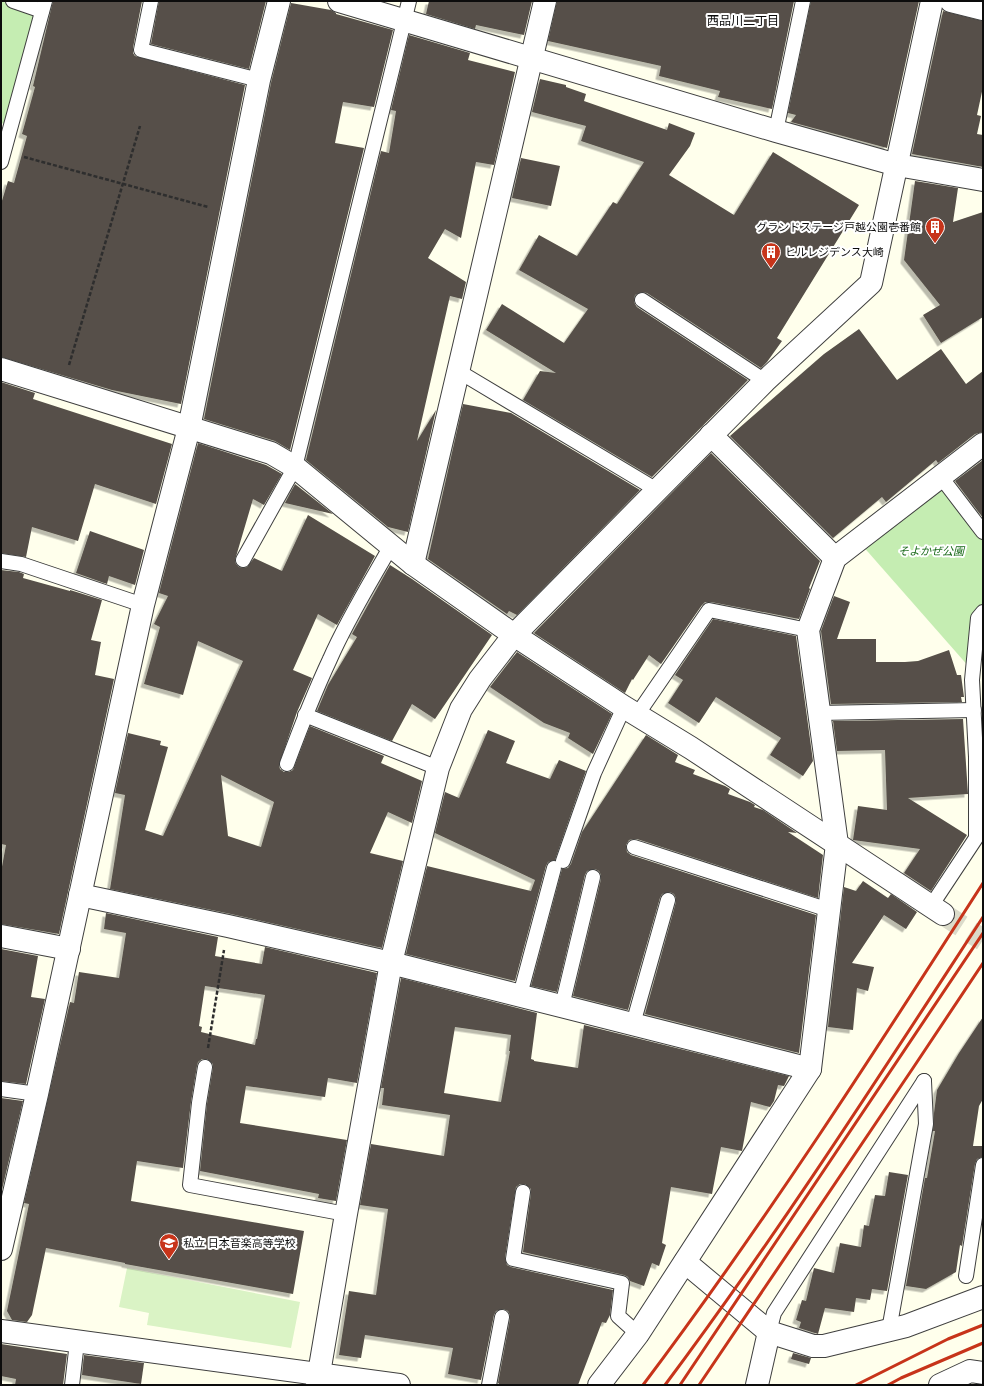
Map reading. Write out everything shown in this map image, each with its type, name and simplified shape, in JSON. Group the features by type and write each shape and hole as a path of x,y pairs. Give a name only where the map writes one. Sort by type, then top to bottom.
{"street":[{"path":"1,1249 5,1214 37,1094 143,605 188,428 259,80 279,1"},
{"path":"339,1 407,11 531,59 897,165 983,180"},
{"path":"413,564 545,1"},
{"path":"318,1380 391,963 438,768 461,709 480,679 514,635 765,381 871,283 932,1"},
{"path":"951,1 983,8"},
{"path":"1,369 271,453 295,467 413,564 514,635 630,711 691,748 937,910"},
{"path":"711,435 835,558"},
{"path":"599,1385 638,1334 810,1069 836,844 808,630 835,558 983,444"},
{"path":"80,895 228,926 391,963 810,1069"},
{"path":"1,936 69,949"},
{"path":"685,1262 769,1332 813,1346 824,1346 906,1326 983,1297"},
{"path":"1,1331 318,1380 399,1385"},
{"path":"757,1385 769,1332"},
{"path":"940,1385 970,1370 983,1373"}],"lane":[{"path":"2,157 44,6 13,1"},
{"path":"152,1 141,50 259,80"},
{"path":"776,131 802,1"},
{"path":"243,560 295,467 407,11"},
{"path":"642,300 765,381"},
{"path":"458,371 657,490"},
{"path":"941,477 983,532"},
{"path":"287,764 305,716 330,658 367,586 391,546"},
{"path":"1,561 21,564 143,605"},
{"path":"520,995 558,864 594,773 630,711 709,610 808,630"},
{"path":"937,910 976,838 976,757 972,680 978,618 983,612"},
{"path":"819,713 974,710"},
{"path":"305,716 438,768"},
{"path":"634,847 829,910"},
{"path":"562,1006 593,877"},
{"path":"633,1024 668,900"},
{"path":"205,1066 199,1103 190,1185 346,1214"},
{"path":"769,1332 774,1313 924,1080 926,1124 890,1330"},
{"path":"1,1089 37,1094"},
{"path":"966,1276 983,1165"},
{"path":"523,1192 513,1259 622,1283 618,1316 638,1334"},
{"path":"489,1385 502,1317"},
{"path":"72,1385 77,1342"}],"path":[{"path":"62,388 124,184 140,126"},
{"path":"2,157 124,184 232,214"},
{"path":"205,1066 228,926"}],"green space":[{"path":"1,1 38,13 8,125 1,123"},
{"name":"そよかぜ公園","path":"938,485 983,540 983,606 970,668 861,544"},
{"path":"127,1268 300,1302 291,1348 147,1325 149,1313 119,1307"}],"building":[{"path":"53,1 142,1 133,48 133,53 135,56 245,85 181,404 112,390 1,357 1,204 8,181 14,183 27,136 22,134 35,87 33,86"},
{"path":"159,1 266,1 249,69 151,44"},
{"path":"429,1 532,1 524,35 476,25 475,29 426,14"},
{"path":"557,1 794,1 772,109 718,97 720,91 659,76 661,66 548,41"},
{"path":"811,1 919,1 887,148 791,122 796,115 788,113"},
{"path":"291,3 331,10 336,14 393,30 374,107 343,102 335,143 364,148 290,450 275,441 204,419 271,83"},
{"path":"943,11 983,21 983,87 977,115 981,116 977,134 983,135 983,167 912,154"},
{"path":"409,35 470,53 468,60 515,72 494,165 476,162 461,238 445,229 428,258 466,282 462,299 450,296 417,441 436,410 408,532 388,527 306,460 381,151 389,153 396,111 391,110"},
{"path":"540,79 566,85 566,87 586,94 584,101 667,130 669,123 695,133 690,146 669,175 734,215 773,152 859,205 777,338 782,341 761,368 647,293 642,292 635,295 634,300 637,307 748,380 652,477 523,400 540,371 556,373 486,330 502,304 564,343 588,309 519,270 539,235 577,256 613,202 617,204 644,162 581,141 586,126 532,112"},
{"path":"521,158 560,166 551,206 512,198"},
{"path":"915,181 958,188 953,222 983,212 983,317 941,343 923,315 940,305 904,260"},
{"path":"859,329 897,380 941,349 966,384 983,371 983,432 975,434 938,463 936,460 886,502 882,497 833,538 730,436 824,354"},
{"path":"1,382 35,393 33,399 172,444 156,504 95,484 78,541 32,527 26,557 1,553"},
{"path":"463,404 511,413 640,490 517,615 509,611 507,614 428,559"},
{"path":"198,443 266,465 282,474 264,505 253,499 235,560 239,567 247,567 254,558 282,571 308,515 375,556 337,625 318,614 293,670 312,678 297,712 279,765 280,769 284,772 293,770 310,726 384,756 381,763 422,781 412,823 388,812 370,853 403,861 382,948 231,914 110,889 125,795 115,793 128,733 161,741 160,745 168,747 145,830 163,836 243,661 198,641 183,695 144,684 160,627 154,624 168,596 159,593","holes":["221,775 274,802 261,847 228,836"]},
{"path":"711,453 820,561 809,588 810,589 799,619 705,602 661,664 649,655 633,680 632,679 625,693 534,633"},
{"path":"983,460 983,518 955,481"},
{"path":"295,484 333,514 285,503"},
{"path":"90,531 144,550 135,585 109,576 107,584 76,573"},
{"path":"390,565 492,635 435,719 412,704 392,741 317,711 328,685 357,637 352,634"},
{"path":"1,570 19,572 24,574 23,578 102,600 91,640 101,642 95,675 114,679 59,934 1,924 1,872 6,845 1,844"},
{"path":"834,596 850,602 837,639 876,639 876,662 918,661 949,650 957,675 961,675 964,697 961,697 962,702 831,704 821,631"},
{"path":"713,619 796,636 813,761 803,776 770,755 781,738 716,697 699,723 668,703 683,680 675,675"},
{"path":"517,652 612,714 593,754 568,738 570,733 544,723 490,687"},
{"path":"963,719 968,794 908,798 967,835 931,891 904,873 920,849 853,840 858,806 887,810 885,750 837,751 833,721"},
{"path":"488,730 515,741 506,763 550,779 559,760 586,771 555,860 548,862 546,866 515,981 406,954 427,866 531,891 535,880 435,833 445,792 459,798"},
{"path":"646,735 678,755 675,762 695,770 693,774 730,789 728,794 750,802 755,805 754,807 763,810 797,833 788,832 823,855 818,898 637,839 629,840 626,845 627,852 631,855 816,915 799,1053 645,1014 676,902 674,894 670,892 662,894 660,898 628,1010 573,996 601,879 599,871 595,869 587,871 585,875 557,992 531,986 562,869 568,868 571,864 582,832"},
{"path":"863,881 888,898 891,894 917,912 906,929 884,915 852,963 874,967 868,991 857,988 853,1030 828,1027 844,887 856,891"},
{"path":"106,913 218,937 215,956 262,964 265,947 377,973 357,1083 328,1078 325,1097 246,1086 240,1123 347,1140 336,1201 318,1198 319,1194 200,1171 207,1104 213,1068 213,1064 207,1059 202,1059 198,1062 197,1066 183,1168 137,1161 131,1201 304,1231 293,1294 125,1264 46,1248 32,1315 27,1322 12,1320 7,1311 29,1204 24,1203 70,1002 74,1003 79,972 119,978 126,933 104,929","holes":["205,986 265,995 255,1045 201,1032 202,1027 199,1026"]},
{"path":"1,949 38,956 31,997 45,999 26,1084 1,1081"},
{"path":"401,978 537,1013 531,1059 534,1061 578,1068 584,1025 789,1076 784,1086 778,1085 774,1101 770,1107 751,1102 742,1151 721,1147 712,1194 671,1187 662,1243 666,1245 659,1266 652,1263 644,1286 630,1281 628,1277 624,1275 523,1252 531,1189 525,1184 520,1184 516,1187 505,1258 507,1265 613,1290 610,1315 606,1323 602,1322 578,1385 499,1385 498,1383 510,1319 508,1311 503,1309 496,1311 494,1315 481,1380 448,1374 453,1348 365,1335 361,1358 339,1355 349,1291 376,1295 388,1209 360,1205 371,1144 444,1156 450,1115 382,1105 384,1088 381,1088","holes":["455,1027 511,1035 510,1051 501,1102 444,1093"]},
{"path":"983,1017 983,1099 979,1106 973,1146 983,1146 983,1157 977,1159 975,1164 962,1246 960,1245 956,1272 926,1289 906,1286 935,1131 933,1131 937,1090"},
{"path":"1,1098 23,1101 1,1194"},
{"path":"889,1172 908,1175 887,1291 872,1289 870,1300 856,1298 854,1312 825,1308 818,1334 799,1328 801,1322 796,1320 802,1300 806,1301 814,1268 834,1273 840,1243 861,1247 864,1225 869,1226 875,1195 885,1196"},
{"path":"1,1344 67,1354 63,1385 15,1385 16,1379 1,1376"},
{"path":"793,1353 811,1358 809,1364 791,1359"},
{"path":"84,1355 144,1363 141,1384 82,1375"}],"tunnel":[{"path":"943,914 983,940"}],"railway":[{"path":"643,1385 732,1262 818,1137 983,883"},
{"path":"665,1385 707,1328 788,1212 867,1095 983,917"},
{"path":"680,1385 983,933"},
{"path":"699,1385 983,963"},
{"path":"856,1385 948,1339 983,1325"},
{"path":"888,1385 983,1343"}],"place":[{"name":"グランドステージ戸越公園壱番館","path":"935,244"},
{"name":"ヒルレジデンス大崎","path":"771,269"},
{"name":"私立 日本音楽高等学校","path":"169,1260"}],"district":[{"name":"西品川二丁目","path":"743,21"}]}
